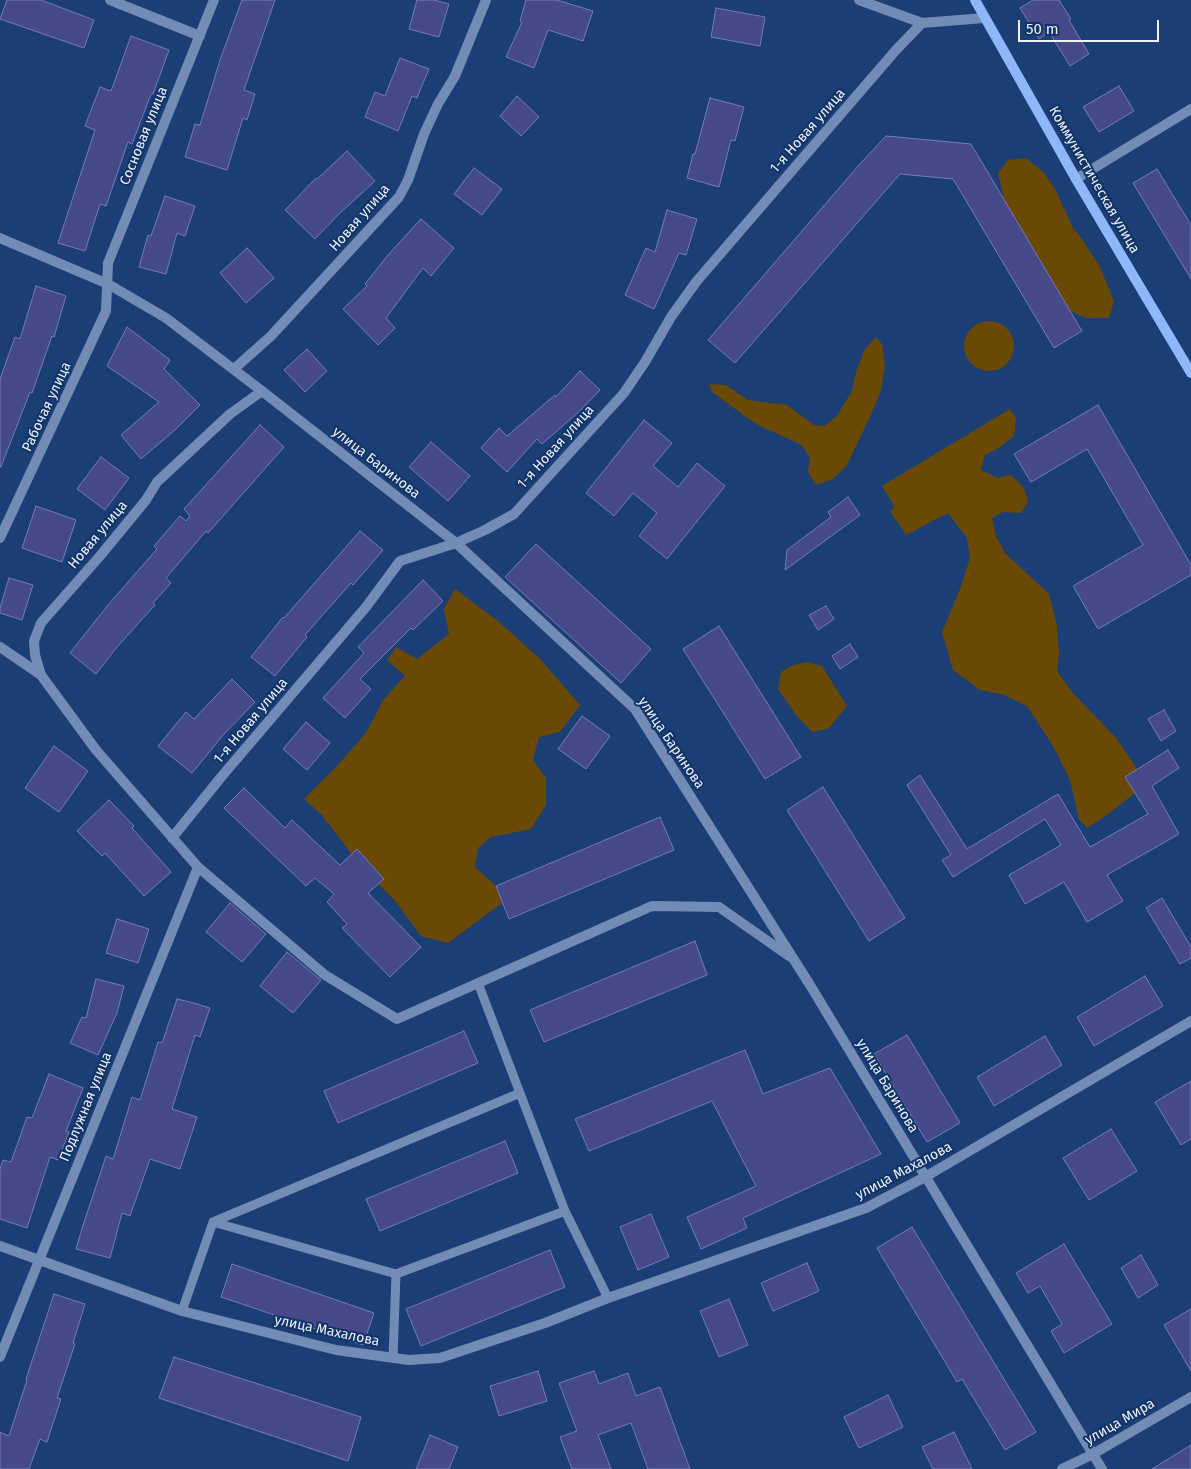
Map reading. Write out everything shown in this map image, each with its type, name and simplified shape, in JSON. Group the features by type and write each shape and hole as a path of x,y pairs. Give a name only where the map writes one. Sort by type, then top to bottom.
{"street":[{"path":"110,0 200,36"},
{"name":"Сосновая улица","path":"108,284 108,263 214,0"},
{"name":"Новая улица","path":"234,369 271,336 399,197 408,180 424,134 438,104 455,76 486,0"},
{"path":"859,0 922,23 984,18"},
{"name":"Коммунистическая улица","path":"975,0 1076,179 1191,373"},
{"name":"1-я Новая улица","path":"172,838 222,776 366,607 400,561 456,543 514,514 617,400 645,362 670,317 696,282 922,23"},
{"path":"1076,179 1191,109"},
{"name":"улица Баринова","path":"0,238 108,284 166,318 456,543 635,709 794,959 1102,1469"},
{"name":"Рабочая улица","path":"0,538 106,310 108,284"},
{"name":"Новая улица","path":"42,675 35,655 34,641 41,622 100,556 146,500 157,482 230,414 262,391"},
{"path":"0,646 42,675 96,750 198,867 325,975 397,1019 652,906 718,907 794,959"},
{"name":"Подлужная улица","path":"0,1357 198,867"},
{"name":"улица Махалова","path":"0,1246 182,1311 336,1350 409,1360 440,1358 545,1323 608,1298 866,1208 925,1177 1191,1021"},
{"name":"улица Мира","path":"1062,1469 1093,1454 1191,1397"}],"lane":[{"path":"478,983 565,1211 608,1298"},
{"path":"182,1311 214,1222 520,1093"},
{"path":"214,1222 396,1274 565,1211"},
{"path":"393,1358 396,1274"}],"shaded area":[{"path":"1026,158 1044,173 1055,189 1073,228 1100,267 1114,301 1109,318 1086,318 1069,310 1004,200 998,173 1008,160"},
{"path":"989,321 999,323 1007,328 1012,336 1014,346 1012,356 1007,364 999,369 989,371 979,369 971,364 966,356 964,346 966,336 971,328 979,323"},
{"path":"876,337 882,344 885,366 881,390 871,415 847,465 833,479 816,485 808,472 810,458 802,445 758,425 712,392 709,384 726,385 748,400 787,405 814,425 824,426 836,417 852,391 856,372 865,349"},
{"path":"1010,409 1016,419 1014,436 997,449 985,455 981,470 998,478 1011,475 1024,488 1028,502 1021,513 1003,512 992,518 996,536 1005,553 1049,594 1057,626 1059,653 1057,671 1072,692 1117,739 1140,773 1136,792 1087,828 1079,819 1070,780 1053,746 1027,706 1005,695 980,690 953,670 942,632 960,589 970,558 967,538 948,513 906,535 890,511 895,507 882,486"},
{"path":"455,589 498,621 540,659 580,705 560,732 539,737 533,760 546,778 546,805 531,829 491,837 478,848 475,867 496,886 502,903 448,943 421,936 396,902 360,865 321,814 304,799 366,733 383,700 405,676 387,660 396,647 417,659 449,634 444,609"},
{"path":"807,662 822,666 847,706 828,729 812,732 796,715 778,689 781,672 793,665"}],"building":[{"path":"7,0 41,0 94,20 84,48 0,19"},
{"path":"242,0 275,0 244,90 255,94 247,120 243,118 227,170 185,157 195,124 200,125 221,57"},
{"path":"417,0 434,0 449,4 439,37 409,29"},
{"path":"526,0 557,0 593,11 583,41 548,30 534,68 506,57 522,22 520,21"},
{"path":"1033,0 1059,0 1089,54 1070,66 1049,32 1039,39 1020,8"},
{"path":"716,8 765,17 760,46 711,37"},
{"path":"131,36 169,50 132,144 128,142 106,206 100,204 85,251 58,243 95,130 85,126 100,87 111,91"},
{"path":"400,58 429,69 417,98 412,96 398,131 365,117 375,92 385,96"},
{"path":"1119,86 1134,111 1099,132 1083,107"},
{"path":"517,96 539,117 521,136 500,116"},
{"path":"710,98 744,107 735,141 731,140 719,187 687,178"},
{"path":"886,136 971,144 1082,331 1054,348 953,179 900,174 735,363 708,340"},
{"path":"347,151 375,181 315,239 285,210 316,178"},
{"path":"474,168 502,189 482,215 454,194"},
{"path":"1157,169 1191,225 1191,279 1133,183"},
{"path":"165,196 195,206 185,236 177,233 166,274 139,267 148,235 151,236"},
{"path":"667,210 697,219 686,255 679,253 654,309 625,295 646,248 655,252"},
{"path":"421,219 454,248 431,276 423,268 386,318 395,328 378,345 343,309 367,286 365,284 388,255"},
{"path":"247,248 274,278 246,303 220,273"},
{"path":"36,286 66,296 54,337 52,336 32,393 30,392 0,467 0,379 15,337 20,339"},
{"path":"127,327 170,360 164,369 200,405 176,429 141,459 121,435 159,402 107,366"},
{"path":"307,349 327,371 305,392 284,370"},
{"path":"580,371 600,390 581,410 542,444 537,439 507,472 481,448 499,428 507,436 555,395 556,397"},
{"path":"1098,405 1191,565 1191,575 1098,629 1073,586 1143,545 1087,449 1031,482 1014,454"},
{"path":"644,420 672,443 653,466 678,487 697,463 725,486 667,559 639,536 657,513 633,493 614,516 586,493"},
{"path":"260,425 284,447 208,533 206,531 166,578 171,583 153,603 155,605 117,647 96,674 70,653 108,605 157,549 154,546 180,516 186,521 190,516 184,509"},
{"path":"431,442 470,476 448,501 409,467"},
{"path":"101,457 129,478 105,510 77,489"},
{"path":"848,497 860,515 785,570 787,550 831,517 828,512"},
{"path":"36,506 76,520 62,562 22,548"},
{"path":"360,531 383,550 353,585 351,583 305,635 307,637 275,676 251,657 283,617"},
{"path":"536,544 651,649 621,683 505,577"},
{"path":"9,578 33,585 22,620 0,613"},
{"path":"423,580 443,601 413,630 411,628 360,679 371,689 345,718 323,698 364,653 358,647"},
{"path":"826,606 834,619 818,630 809,615"},
{"path":"719,626 801,757 765,779 683,649"},
{"path":"850,644 858,657 840,669 832,656"},
{"path":"232,679 255,702 224,734 192,773 158,746 186,712 194,719"},
{"path":"1164,710 1176,731 1161,741 1148,719"},
{"path":"582,716 610,736 586,769 558,749"},
{"path":"306,722 330,743 307,770 283,749"},
{"path":"54,746 88,771 59,812 25,788"},
{"path":"1168,750 1179,768 1152,786 1179,834 1107,875 1123,901 1087,922 1064,882 1025,904 1009,875 1061,845 1045,819 953,877 942,860 951,855 907,785 920,775 967,849 1058,794 1090,847 1148,814 1125,777"},
{"path":"823,787 905,918 869,941 787,810"},
{"path":"244,788 285,828 292,820 340,865 357,849 384,879 368,893 421,947 390,977 342,928 347,924 327,902 334,894 315,878 306,886 224,808"},
{"path":"109,800 134,826 132,828 171,872 144,896 105,853 102,856 77,831"},
{"path":"660,817 674,850 509,919 496,886"},
{"path":"1162,898 1191,947 1191,958 1180,964 1146,908"},
{"path":"230,903 266,934 242,962 206,932"},
{"path":"117,919 149,929 138,963 106,953"},
{"path":"695,941 707,975 544,1042 530,1010"},
{"path":"287,952 321,980 293,1013 260,986"},
{"path":"1145,976 1163,1006 1094,1046 1077,1017"},
{"path":"96,979 124,986 117,1013 98,1055 70,1043 82,1017 86,1018"},
{"path":"177,999 210,1008 200,1037 195,1035 172,1109 197,1117 180,1169 150,1159 130,1216 122,1213 110,1258 76,1249 106,1156 113,1159 132,1097 140,1100 158,1042 162,1043"},
{"path":"464,1031 478,1063 338,1123 324,1091"},
{"path":"907,1035 960,1123 927,1142 874,1054"},
{"path":"1045,1036 1062,1065 994,1106 977,1077"},
{"path":"745,1050 763,1094 830,1068 881,1154 743,1218 747,1228 701,1249 687,1217 756,1186 712,1101 589,1151 575,1119"},
{"path":"49,1074 83,1088 66,1131 69,1132 58,1160 50,1157 27,1228 0,1219 0,1169 3,1160 11,1162 27,1117 32,1118"},
{"path":"1191,1081 1191,1139 1181,1145 1155,1102"},
{"path":"1111,1129 1137,1171 1089,1200 1063,1158"},
{"path":"505,1141 518,1173 380,1231 366,1199"},
{"path":"651,1214 669,1257 638,1270 620,1227"},
{"path":"912,1227 1036,1432 1005,1450 962,1379 957,1382 877,1248"},
{"path":"1064,1244 1112,1324 1064,1353 1051,1331 1062,1324 1040,1286 1028,1293 1016,1273"},
{"path":"550,1250 565,1287 421,1346 406,1309"},
{"path":"1141,1255 1158,1285 1138,1298 1121,1268"},
{"path":"807,1263 819,1291 773,1311 761,1283"},
{"path":"232,1264 374,1313 363,1345 221,1297"},
{"path":"54,1294 85,1304 73,1343 75,1344 57,1398 61,1399 47,1442 40,1439 29,1469 0,1469 0,1432 9,1436"},
{"path":"729,1299 748,1345 719,1357 700,1311"},
{"path":"1191,1309 1191,1371 1164,1325"},
{"path":"174,1357 361,1417 348,1461 159,1398"},
{"path":"538,1371 547,1401 499,1416 490,1386"},
{"path":"594,1371 599,1384 628,1373 636,1396 660,1387 690,1469 648,1469 631,1423 598,1435 611,1469 572,1469 560,1437 577,1431 559,1383"},
{"path":"888,1395 903,1427 859,1448 844,1417"},
{"path":"954,1432 972,1469 933,1469 922,1447"},
{"path":"430,1435 458,1447 449,1469 416,1469"},
{"path":"1191,1445 1191,1469 1152,1469"}]}
